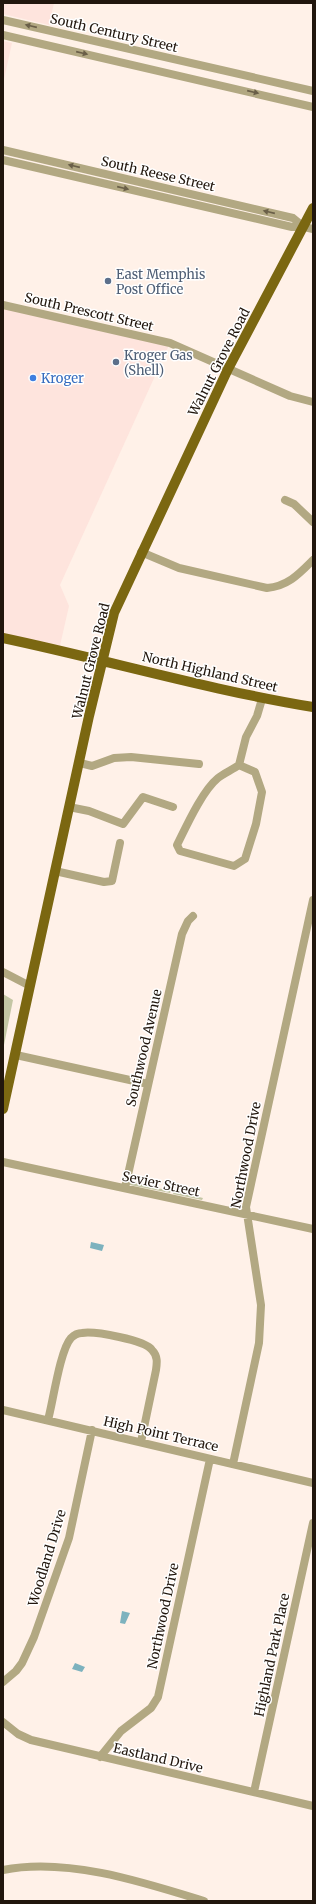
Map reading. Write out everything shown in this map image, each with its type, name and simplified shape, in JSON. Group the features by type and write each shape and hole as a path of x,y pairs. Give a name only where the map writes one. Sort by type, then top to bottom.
{"main road":[{"name":"Walnut Grove Road","path":"3,1109 102,660 114,613 141,552 228,369 309,228 313,208"},
{"name":"North Highland Street","path":"3,638 102,660 262,699 313,707"}],"street":[{"name":"South Century Street","path":"3,20 313,91"},
{"name":"South Century Street","path":"3,35 313,107"},
{"path":"190,78 193,64"},
{"name":"South Reese Street","path":"3,150 293,218 309,228"},
{"name":"South Reese Street","path":"3,160 292,227 309,228"},
{"path":"188,203 190,193"},
{"name":"South Prescott Street","path":"3,305 170,343 290,396 313,402"},
{"path":"285,500 294,504 313,522"},
{"path":"141,552 179,568 268,588 280,587 293,580 313,560"},
{"path":"239,765 255,772 262,792 256,824 245,859 234,866 180,851 177,845 195,810 207,791 217,779 239,765 246,737 258,716 262,699"},
{"path":"80,763 92,766 114,758 131,757 199,764"},
{"path":"70,807 89,811 123,824 142,797 173,807"},
{"path":"55,871 104,882 112,881 120,843"},
{"name":"Northwood Drive","path":"232,1464 259,1343 261,1326 259,1293 246,1207 313,900"},
{"name":"Southwood Avenue","path":"126,1188 182,934 188,920 193,916"},
{"path":"3,972 30,986"},
{"path":"16,1055 148,1084"},
{"name":"Sevier Street","path":"3,1162 313,1229"},
{"path":"48,1420 65,1348 72,1337 77,1334 91,1332 141,1342 148,1346 155,1354 156,1370 141,1442"},
{"name":"High Point Terrace","path":"3,1410 313,1483"},
{"name":"Woodland Drive","path":"3,1682 16,1671 34,1637 69,1538 92,1430"},
{"name":"Northwood Drive","path":"100,1757 121,1731 151,1708 158,1697 210,1459"},
{"name":"Highland Park Place","path":"254,1792 313,1523"},
{"name":"Eastland Drive","path":"3,1722 23,1737 100,1757 313,1806"},
{"path":"3,1870 43,1865 76,1868 167,1889 204,1901"}],"shaded area":[{"path":"3,3 54,3 49,25 3,14"},
{"path":"3,41 12,43 3,84"},
{"path":"3,305 170,343 60,585 69,606 59,650 3,638"}],"green space":[{"path":"3,994 13,1000 3,1050"},
{"path":"130,1182 171,1191 170,1193 130,1185"},
{"path":"174,1191 203,1198 202,1200 173,1194"}],"water":[{"path":"91,1242 104,1245 102,1251 90,1248"},
{"path":"122,1611 130,1613 125,1624 120,1623"},
{"path":"75,1663 85,1667 82,1672 72,1669"}],"place":[{"name":"East Memphis Post Office","path":"108,281"},
{"name":"Kroger Gas (Shell)","path":"116,362"},
{"name":"Kroger","path":"33,378"}]}
